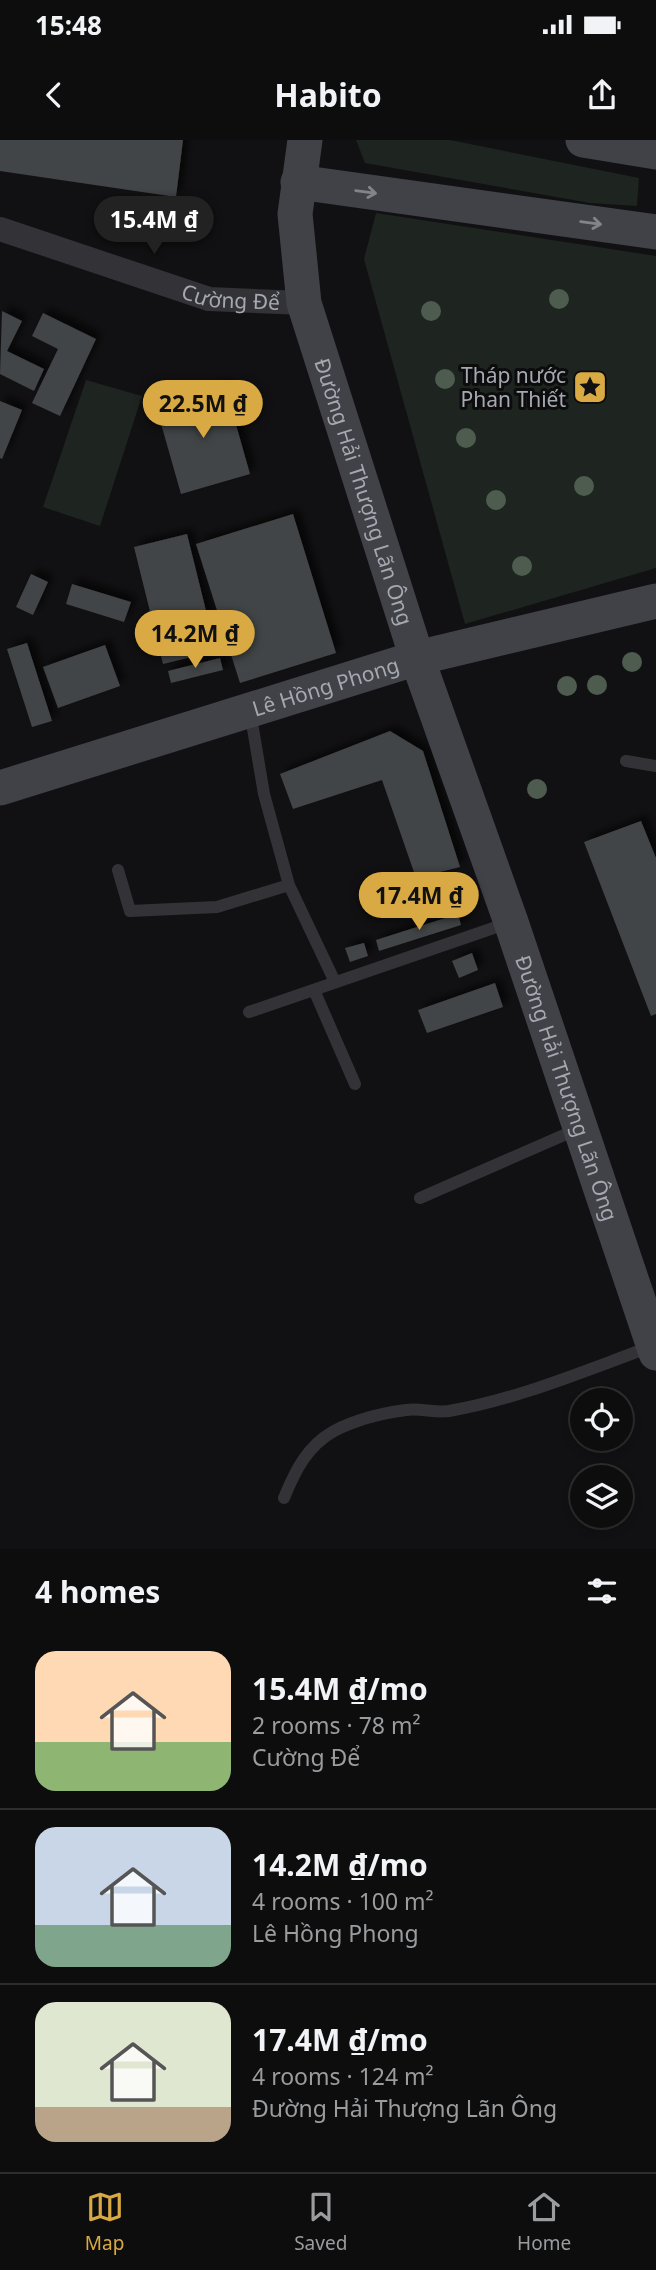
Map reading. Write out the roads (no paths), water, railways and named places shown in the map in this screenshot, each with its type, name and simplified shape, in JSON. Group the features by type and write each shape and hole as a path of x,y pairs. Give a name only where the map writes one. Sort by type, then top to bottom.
{"street":[{"name":"Đường Hải Thượng Lãn Ông","path":"305,140 295,214 304,303 417,658 511,922 655,1350"},
{"path":"583,140 656,152"},
{"path":"299,182 656,232"},
{"name":"Cường Để","path":"0,229 209,299 304,303"},
{"name":"Lê Hồng Phong","path":"0,788 417,658 656,601"}],"lane":[{"path":"250,710 264,794 289,885 335,982"},
{"path":"626,761 656,766"},
{"path":"118,870 130,911 217,907 289,885"},
{"path":"249,1012 511,922"},
{"path":"314,990 355,1084"},
{"path":"420,1198 580,1128"},
{"path":"284,1498 296,1469 314,1446 333,1432 354,1422 407,1409 446,1411 516,1395 655,1350"}],"place":[{"name":"Tháp nước Phan Thiết","path":"590,387"}]}
